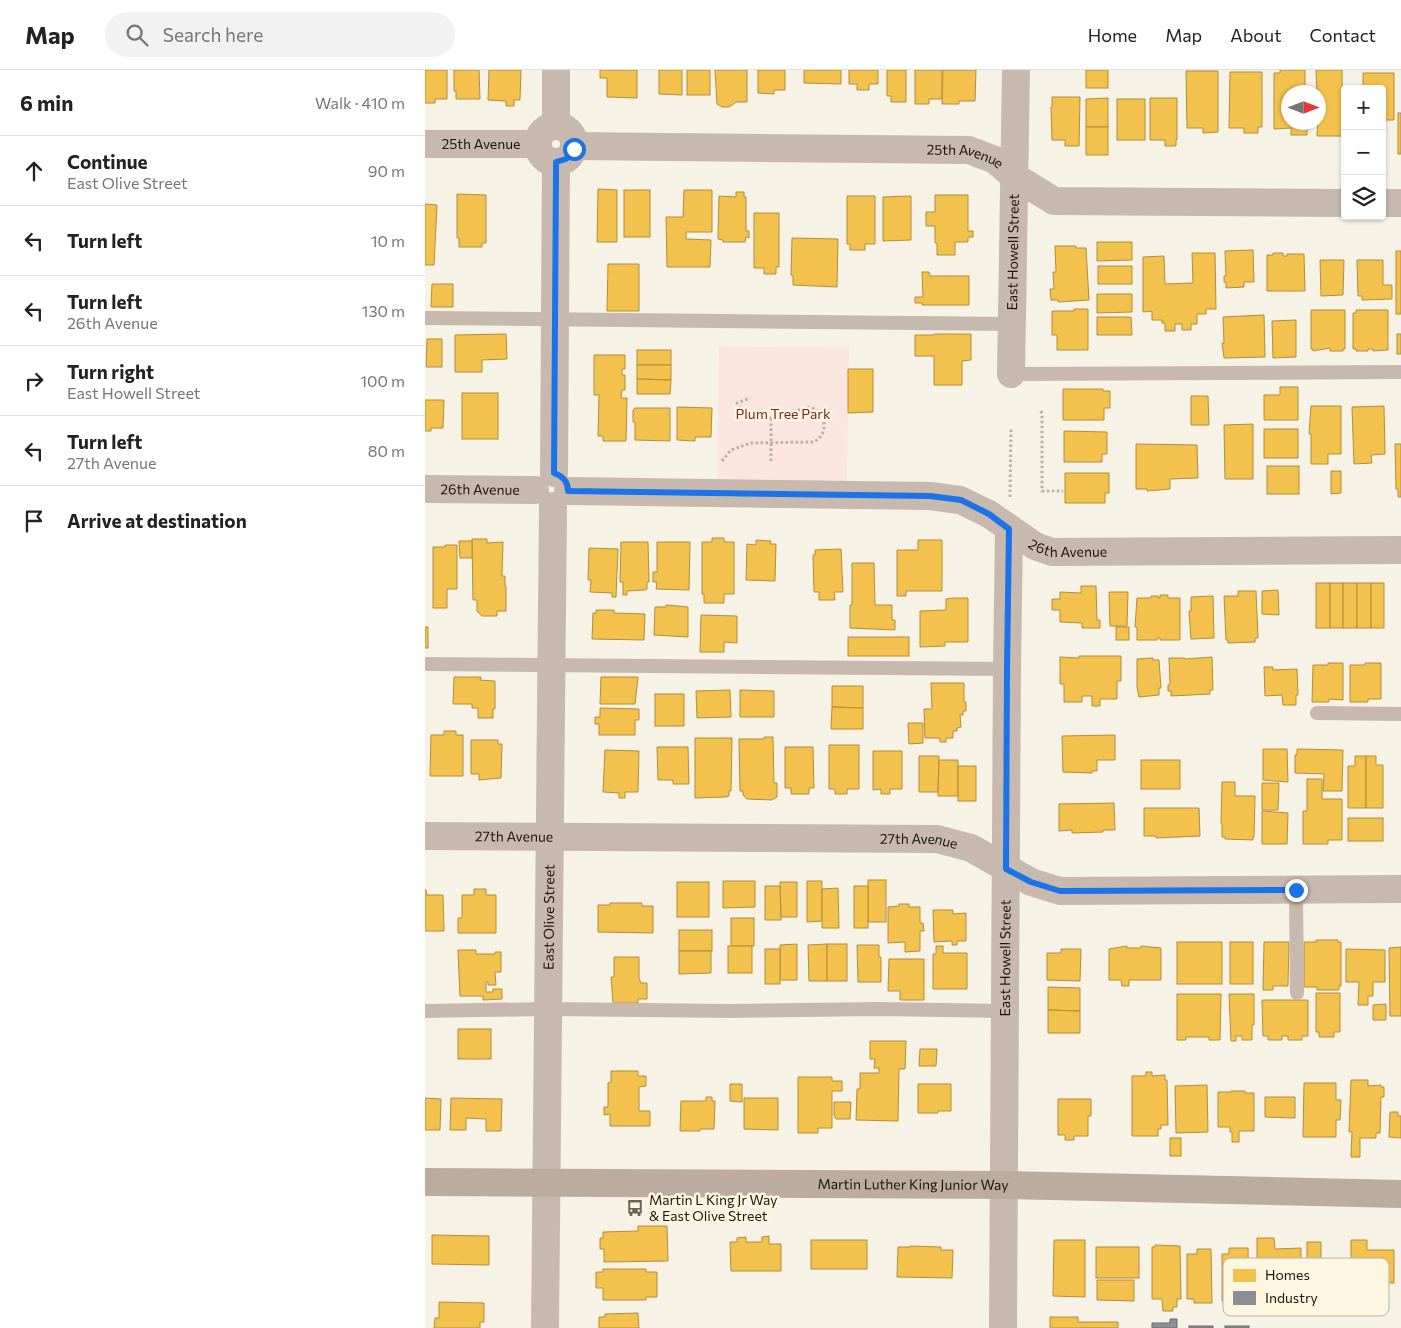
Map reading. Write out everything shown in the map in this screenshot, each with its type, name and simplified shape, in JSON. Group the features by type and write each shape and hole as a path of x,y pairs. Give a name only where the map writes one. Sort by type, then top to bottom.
{"street":[{"name":"East Olive Street","path":"545,1328 556,70"},
{"name":"East Howell Street","path":"1011,374 1016,70"},
{"name":"25th Avenue","path":"425,144 969,150 995,160 1015,177 1054,201 1341,203"},
{"path":"1386,203 1401,203"},
{"name":"26th Avenue","path":"425,490 553,490 930,496 961,500 989,514 1035,546 1053,552 1401,550"},
{"name":"East Howell Street","path":"1003,1328 1009,529"},
{"name":"27th Avenue","path":"425,836 937,840 971,848 1031,882 1060,891 1401,889"},
{"name":"Martin Luther King Junior Way","path":"425,1182 1003,1186 1401,1194"}],"lane":[{"path":"425,318 1012,324"},
{"path":"1011,374 1401,372"},
{"path":"425,664 1007,669"},
{"path":"1317,713 1401,714"},
{"path":"1296,890 1297,993"},
{"path":"425,1011 878,1009 1005,1011"}],"path":[{"path":"722,461 731,450 751,443 814,442 819,439 824,431 825,422 821,412 810,407 771,417 758,418 745,415 737,403 750,398"},
{"path":"1041,411 1042,491 1063,491"},
{"path":"771,417 771,461"},
{"path":"1010,497 1011,427"}],"green space":[{"name":"Plum Tree Park","path":"719,346 849,348 847,482 717,480"}],"building: Homes":[{"path":"425,70 447,70 447,99 435,99 435,103 425,103"},
{"path":"454,70 479,70 480,99 456,99"},
{"path":"489,70 521,70 520,100 514,100 514,106 506,106 506,101 488,100"},
{"path":"600,70 637,70 637,98 607,97 607,78 600,78"},
{"path":"659,70 682,70 682,95 659,94"},
{"path":"687,70 710,70 710,95 687,95"},
{"path":"715,70 747,70 747,102 736,102 729,107 722,107 717,104"},
{"path":"758,70 785,70 785,90 774,90 774,94 758,93"},
{"path":"804,70 841,70 841,84 804,83"},
{"path":"849,70 878,70 878,84 869,84 869,90 857,90 857,84 849,84"},
{"path":"887,70 906,70 906,102 891,102 891,96 887,96"},
{"path":"915,70 942,70 942,99 929,99 929,104 915,104"},
{"path":"943,70 976,70 975,101 959,101 959,104 942,104"},
{"path":"1086,70 1108,70 1108,88 1086,88"},
{"path":"1280,70 1305,70 1305,85 1281,85 1281,129 1274,129 1274,73 1280,73"},
{"path":"1316,70 1342,70 1341,136 1317,136 1317,130 1326,130 1326,85 1317,85"},
{"path":"1186,71 1218,71 1218,132 1203,133 1203,128 1187,128"},
{"path":"1230,72 1262,72 1262,127 1258,127 1258,133 1244,133 1244,128 1229,128"},
{"path":"1363,73 1394,73 1394,120 1386,120 1386,85 1363,85"},
{"path":"1052,97 1080,97 1079,146 1065,146 1065,140 1052,140"},
{"path":"1108,98 1108,127 1086,127 1086,99"},
{"path":"1150,98 1177,98 1176,146 1165,146 1165,140 1150,140"},
{"path":"1117,99 1145,99 1145,140 1117,140"},
{"path":"1398,113 1401,113 1401,154 1398,154"},
{"path":"1086,127 1108,127 1108,155 1086,155"},
{"path":"1291,130 1307,130 1307,135 1291,135"},
{"path":"598,189 617,190 617,242 597,242"},
{"path":"624,190 650,190 650,237 624,237"},
{"path":"684,190 712,190 712,232 686,232 686,239 711,240 710,267 667,267 666,217 683,217"},
{"path":"736,192 744,192 744,197 746,197 746,231 749,231 749,238 746,237 745,242 723,242 723,240 718,239 719,196 736,197"},
{"path":"457,194 486,195 486,243 482,243 482,247 459,247 459,238 457,238"},
{"path":"935,195 968,195 968,231 973,231 973,237 968,237 968,242 955,242 955,255 937,255 935,226 926,226 926,212 935,212"},
{"path":"847,196 875,196 875,244 865,244 865,250 850,250 850,244 847,244"},
{"path":"911,196 911,240 883,241 883,197"},
{"path":"425,204 437,205 434,265 425,265"},
{"path":"754,213 779,213 779,267 776,267 776,274 764,274 764,268 754,268"},
{"path":"792,238 838,239 837,287 793,285 793,276 791,275"},
{"path":"1097,242 1132,242 1132,260 1097,261"},
{"path":"1055,246 1086,248 1089,300 1058,302 1058,300 1051,300 1050,289 1054,289 1053,272 1056,272"},
{"path":"1253,250 1254,282 1244,282 1244,287 1226,288 1226,282 1224,282 1224,276 1226,276 1225,251"},
{"path":"1396,251 1401,251 1401,314 1396,314"},
{"path":"1192,253 1215,253 1216,309 1206,309 1206,314 1197,314 1197,324 1191,324 1191,330 1182,330 1182,324 1175,324 1175,331 1165,331 1165,323 1162,323 1162,320 1152,320 1152,311 1143,312 1143,257 1164,256 1165,284 1193,283"},
{"path":"1273,253 1283,253 1283,256 1287,256 1287,254 1304,254 1305,291 1267,291 1267,255 1273,255"},
{"path":"1320,260 1344,260 1343,295 1321,296"},
{"path":"1357,260 1383,260 1383,285 1392,285 1392,299 1362,300 1362,296 1358,296"},
{"path":"608,264 639,264 639,311 607,311"},
{"path":"1098,266 1132,266 1132,284 1098,284"},
{"path":"922,272 929,272 930,276 969,276 969,305 922,305 922,303 915,303 915,297 923,297"},
{"path":"432,284 453,284 453,307 431,307"},
{"path":"1097,294 1132,294 1132,312 1097,313"},
{"path":"1074,309 1088,309 1088,350 1057,350 1057,335 1052,335 1052,311 1074,311"},
{"path":"1311,310 1345,310 1345,349 1343,351 1330,351 1330,348 1313,351 1311,349"},
{"path":"1356,310 1388,310 1388,350 1373,351 1373,349 1368,349 1368,351 1356,351 1356,349 1353,349 1353,313 1356,313"},
{"path":"1264,315 1265,357 1224,358 1222,343 1224,343 1223,317"},
{"path":"1097,317 1131,317 1132,335 1097,335"},
{"path":"1296,320 1296,357 1273,358 1272,321"},
{"path":"506,334 507,359 482,360 482,372 455,372 455,335"},
{"path":"971,334 971,360 962,361 962,385 934,385 934,356 915,356 915,335"},
{"path":"1397,334 1401,334 1401,354 1397,354"},
{"path":"427,339 442,339 442,367 426,367"},
{"path":"637,350 671,350 671,365 637,365"},
{"path":"594,355 625,355 625,369 622,369 622,375 625,375 625,390 622,390 621,398 627,398 626,441 603,441 603,436 598,436 599,395 594,395"},
{"path":"637,365 671,365 671,380 637,379"},
{"path":"848,369 873,369 873,412 848,413"},
{"path":"637,379 671,380 670,394 637,394"},
{"path":"1280,387 1298,387 1298,420 1264,420 1264,395 1280,395"},
{"path":"1063,389 1103,389 1103,391 1110,391 1110,408 1104,408 1104,420 1063,420"},
{"path":"462,393 498,393 498,439 462,439"},
{"path":"1191,396 1208,396 1209,425 1191,425"},
{"path":"425,400 444,400 443,428 431,428 431,431 425,431"},
{"path":"1311,406 1341,406 1341,454 1328,454 1328,464 1311,464 1311,434 1309,434"},
{"path":"1384,406 1385,454 1371,455 1372,463 1354,464 1352,407"},
{"path":"677,407 712,408 711,437 695,437 695,441 677,440"},
{"path":"635,408 670,408 670,441 635,440 633,410"},
{"path":"1253,424 1253,479 1225,479 1224,425"},
{"path":"1264,429 1298,429 1298,458 1264,458"},
{"path":"1064,431 1107,432 1107,454 1102,454 1102,462 1064,462"},
{"path":"1136,444 1197,445 1198,478 1170,479 1170,489 1147,491 1147,489 1136,489"},
{"path":"1395,444 1401,444 1401,497 1398,497 1398,489 1396,489"},
{"path":"1267,466 1299,466 1299,494 1267,494"},
{"path":"1331,471 1341,471 1341,493 1331,494"},
{"path":"1065,473 1109,473 1109,493 1105,493 1105,503 1065,503"},
{"path":"712,538 724,538 724,542 734,542 734,594 724,594 724,603 704,603 704,594 702,594 702,542 712,542"},
{"path":"472,539 487,539 487,543 503,542 502,576 505,576 506,611 497,611 497,616 482,616 477,611 477,600 473,600"},
{"path":"756,540 771,541 770,544 776,544 775,581 746,580 747,544 756,545"},
{"path":"918,540 942,540 942,591 906,591 906,596 897,596 897,550 918,550"},
{"path":"459,541 472,541 472,558 460,558"},
{"path":"621,542 648,542 649,582 647,582 647,589 627,591 627,595 623,595 623,582 620,582"},
{"path":"657,542 690,542 689,590 656,589 657,582 653,582 653,572 657,572"},
{"path":"445,545 457,545 457,589 447,589 447,608 433,608 433,547 445,547"},
{"path":"589,548 618,549 616,597 612,597 612,593 590,592 591,580 588,580"},
{"path":"841,549 843,592 834,592 835,600 819,600 819,592 814,592 813,555 815,555 815,550"},
{"path":"852,563 874,563 875,605 892,605 892,620 895,620 895,630 850,628"},
{"path":"1316,583 1330,583 1330,628 1316,628"},
{"path":"1330,583 1343,583 1343,628 1330,628"},
{"path":"1343,583 1357,583 1357,628 1343,628"},
{"path":"1357,583 1371,583 1371,628 1357,628"},
{"path":"1371,583 1384,583 1384,628 1371,628"},
{"path":"1081,586 1096,586 1097,620 1100,620 1100,628 1082,628 1082,623 1060,622 1060,610 1052,610 1052,599 1060,599 1060,592 1081,593"},
{"path":"1278,590 1279,615 1262,614 1262,591"},
{"path":"1238,591 1256,591 1258,638 1255,638 1255,642 1228,643 1228,640 1226,640 1224,596 1238,596"},
{"path":"1109,592 1128,592 1127,626 1110,626"},
{"path":"1160,595 1168,595 1168,598 1180,598 1180,640 1160,640 1160,638 1157,638 1157,640 1137,640 1137,627 1135,627 1137,598 1158,596 1160,598"},
{"path":"1213,596 1214,638 1191,639 1189,611 1191,611 1191,597"},
{"path":"968,598 968,642 945,642 945,646 920,647 920,611 946,610 946,599"},
{"path":"666,605 688,607 688,637 654,635 655,607 666,607"},
{"path":"596,610 614,610 614,613 645,614 644,640 592,639 593,613 596,613"},
{"path":"701,615 737,616 737,643 724,642 724,652 700,652"},
{"path":"425,627 428,627 428,648 425,648"},
{"path":"1116,627 1129,627 1129,640 1116,640"},
{"path":"848,637 909,637 909,656 848,656"},
{"path":"1079,656 1121,656 1121,681 1117,681 1117,699 1100,699 1100,706 1092,706 1092,696 1082,696 1082,702 1064,702 1064,684 1060,684 1060,657 1079,658"},
{"path":"1212,657 1213,690 1210,690 1210,694 1171,696 1171,691 1168,691 1168,685 1170,685 1169,658"},
{"path":"1153,658 1153,660 1159,660 1161,688 1159,688 1159,695 1139,697 1137,659"},
{"path":"1328,663 1343,663 1343,700 1329,699 1329,702 1312,702 1313,665 1328,665"},
{"path":"1365,663 1381,663 1381,699 1368,699 1368,702 1350,702 1350,665 1365,665"},
{"path":"1264,667 1273,667 1273,670 1297,669 1298,695 1296,695 1296,705 1283,705 1282,695 1265,696"},
{"path":"454,677 481,677 480,680 495,681 495,709 493,709 493,718 478,718 478,708 472,708 472,704 453,704"},
{"path":"601,677 638,677 635,704 600,704"},
{"path":"931,683 964,683 966,711 963,711 963,715 960,715 961,727 957,728 957,731 953,731 953,738 946,738 946,742 940,742 940,738 925,738 924,709 932,709"},
{"path":"832,686 863,686 863,708 832,707"},
{"path":"730,690 731,717 697,718 696,691"},
{"path":"740,690 774,691 774,717 740,717"},
{"path":"655,694 684,694 684,726 655,726"},
{"path":"832,707 863,708 863,729 831,729"},
{"path":"600,708 639,709 639,720 635,720 635,735 599,735 599,724 595,724 595,717 600,717"},
{"path":"908,723 923,723 923,743 909,744"},
{"path":"444,731 456,731 456,735 463,735 463,776 430,776 431,735 444,735"},
{"path":"1115,735 1115,760 1097,760 1097,771 1092,771 1092,773 1063,772 1062,736"},
{"path":"764,737 773,737 774,783 777,783 777,797 772,800 747,799 743,795 743,791 740,791 739,739 764,739"},
{"path":"695,738 732,738 731,791 729,791 729,796 695,798"},
{"path":"471,740 498,740 498,744 502,744 501,778 479,780 479,774 471,774"},
{"path":"829,745 859,745 859,789 847,789 847,794 835,794 835,789 829,789"},
{"path":"657,747 688,747 689,784 673,784 673,780 658,780"},
{"path":"785,747 813,747 814,788 809,788 809,794 791,794 791,788 785,788"},
{"path":"1263,749 1287,749 1288,782 1263,780"},
{"path":"1297,749 1343,750 1342,791 1323,791 1324,774 1295,773"},
{"path":"605,750 639,751 638,792 625,792 625,798 619,798 619,793 603,792"},
{"path":"873,751 902,751 902,789 890,789 890,794 881,794 881,789 873,790"},
{"path":"919,756 939,756 938,792 919,792"},
{"path":"1355,756 1366,756 1366,808 1348,808 1348,766 1355,766"},
{"path":"1366,756 1376,756 1376,765 1383,765 1383,808 1366,808"},
{"path":"939,760 958,760 958,796 938,796"},
{"path":"1141,760 1180,760 1180,789 1141,789"},
{"path":"958,766 976,766 976,801 958,801"},
{"path":"1307,779 1322,779 1322,799 1342,799 1342,840 1328,840 1328,844 1303,844 1303,811 1307,811"},
{"path":"1222,782 1235,782 1235,796 1255,796 1253,840 1225,839 1225,837 1222,837"},
{"path":"1262,783 1279,783 1278,810 1262,810"},
{"path":"1114,803 1115,830 1072,833 1072,830 1059,831 1059,804"},
{"path":"1144,808 1199,808 1200,836 1156,838 1156,836 1144,836"},
{"path":"1262,811 1288,813 1287,844 1262,844"},
{"path":"1348,818 1383,818 1383,841 1348,841"},
{"path":"868,880 886,880 886,922 868,922"},
{"path":"723,881 755,881 755,907 723,908"},
{"path":"807,881 822,881 822,921 807,922"},
{"path":"677,882 709,882 709,917 677,917"},
{"path":"780,882 797,882 797,917 781,917"},
{"path":"765,886 780,886 781,920 765,920"},
{"path":"854,886 868,886 868,928 854,928"},
{"path":"838,888 839,928 822,928 822,889"},
{"path":"474,889 486,889 486,895 496,895 496,933 458,933 458,918 462,918 462,895 474,895"},
{"path":"425,890 427,895 443,895 444,931 425,931"},
{"path":"610,903 642,903 642,906 653,906 653,933 598,932 598,905 610,905"},
{"path":"899,904 909,904 909,907 920,907 920,923 923,923 924,931 920,931 920,951 905,952 905,942 888,943 888,907 899,906"},
{"path":"933,910 953,910 953,914 966,913 966,941 957,941 957,945 952,945 952,941 934,942"},
{"path":"731,918 754,918 754,946 731,946"},
{"path":"679,930 712,930 712,951 679,951"},
{"path":"1316,940 1338,940 1338,942 1341,942 1341,986 1339,986 1339,990 1317,990 1317,987 1304,987 1304,942 1316,942"},
{"path":"1177,942 1222,942 1222,984 1177,984"},
{"path":"1230,942 1253,942 1253,984 1230,984"},
{"path":"1264,942 1289,942 1288,986 1273,986 1273,990 1263,990"},
{"path":"797,944 797,980 780,980 780,945"},
{"path":"827,944 827,981 809,981 808,945"},
{"path":"827,944 847,944 847,981 827,981"},
{"path":"857,945 879,945 881,982 858,982"},
{"path":"728,946 752,946 752,973 728,973"},
{"path":"936,946 943,946 943,953 967,953 967,989 933,989 933,954 936,954"},
{"path":"1127,946 1127,948 1141,948 1141,946 1161,948 1161,980 1129,980 1129,986 1122,986 1121,980 1109,980 1109,949"},
{"path":"1401,947 1401,1016 1390,1016 1389,948"},
{"path":"765,949 780,949 780,984 765,984"},
{"path":"1061,949 1081,949 1080,981 1047,980 1047,953 1061,953"},
{"path":"1346,949 1385,950 1385,982 1373,982 1373,996 1368,996 1368,1005 1358,1005 1359,982 1346,982"},
{"path":"458,950 476,950 476,954 495,954 495,952 501,952 501,972 495,972 496,985 488,985 488,982 486,982 486,992 493,992 493,989 502,989 502,999 483,1000 483,996 460,996"},
{"path":"679,951 711,951 711,973 679,974"},
{"path":"614,957 639,957 639,978 641,983 647,983 647,999 638,999 638,1003 613,1003 611,977 614,977"},
{"path":"889,959 924,959 924,1000 900,1000 900,991 888,991"},
{"path":"1048,987 1080,988 1080,1011 1048,1010"},
{"path":"1316,993 1340,993 1340,1032 1334,1032 1334,1037 1319,1037 1319,1032 1316,1032"},
{"path":"1177,994 1221,994 1220,1040 1209,1040 1209,1037 1186,1037 1186,1040 1177,1040"},
{"path":"1229,994 1254,994 1252,1040 1242,1040 1242,1036 1236,1036 1236,1041 1231,1041"},
{"path":"1262,1000 1308,1000 1308,1036 1302,1036 1302,1040 1288,1040 1288,1036 1282,1036 1282,1040 1268,1040 1268,1036 1263,1036"},
{"path":"1386,1004 1386,1020 1373,1020 1373,1005"},
{"path":"1048,1010 1080,1011 1080,1033 1048,1033"},
{"path":"458,1029 491,1029 491,1059 458,1059"},
{"path":"870,1041 906,1041 905,1069 899,1069 898,1121 856,1120 857,1089 860,1089 860,1073 879,1073 879,1068 874,1068 875,1059 870,1059"},
{"path":"920,1049 937,1049 936,1066 919,1066"},
{"path":"611,1071 638,1071 638,1076 646,1076 646,1086 639,1087 639,1111 650,1111 650,1126 610,1126 610,1114 604,1115 604,1107 608,1107 608,1083 611,1082"},
{"path":"1146,1072 1152,1072 1152,1076 1165,1075 1165,1080 1167,1080 1168,1125 1161,1125 1161,1129 1158,1129 1158,1136 1132,1136 1132,1076 1146,1076"},
{"path":"798,1077 832,1077 832,1081 842,1081 842,1091 832,1091 832,1128 818,1128 818,1133 798,1133"},
{"path":"1351,1080 1368,1080 1368,1086 1381,1085 1381,1087 1384,1087 1384,1097 1381,1097 1380,1133 1376,1133 1376,1138 1360,1138 1360,1157 1351,1157 1352,1132 1349,1132"},
{"path":"1304,1083 1336,1083 1336,1100 1341,1100 1340,1120 1336,1120 1336,1137 1303,1137"},
{"path":"730,1084 742,1084 742,1102 730,1101"},
{"path":"918,1084 951,1084 951,1111 918,1113"},
{"path":"1207,1085 1208,1132 1176,1133 1175,1086"},
{"path":"1218,1092 1254,1093 1254,1131 1239,1131 1239,1142 1232,1142 1230,1127 1218,1127"},
{"path":"706,1097 712,1097 712,1101 715,1101 714,1129 680,1131 681,1101 706,1101"},
{"path":"1265,1097 1295,1097 1295,1118 1265,1117"},
{"path":"425,1098 441,1099 440,1130 425,1130"},
{"path":"451,1098 502,1099 501,1131 486,1131 486,1119 466,1118 466,1130 450,1130"},
{"path":"744,1098 778,1098 778,1130 744,1129"},
{"path":"1058,1099 1091,1099 1091,1116 1088,1116 1088,1136 1074,1136 1074,1140 1065,1140 1065,1135 1058,1135"},
{"path":"834,1102 851,1102 850,1119 836,1119 834,1115"},
{"path":"1390,1112 1398,1112 1398,1116 1401,1116 1401,1138 1389,1137"},
{"path":"1170,1138 1181,1138 1181,1156 1170,1156"},
{"path":"638,1226 667,1226 668,1261 604,1262 604,1249 600,1249 600,1238 603,1238 603,1232 638,1231"},
{"path":"432,1235 489,1236 489,1265 432,1264"},
{"path":"769,1236 769,1244 781,1244 781,1271 731,1271 730,1242 737,1242 737,1238 746,1237 746,1242 762,1242 762,1237"},
{"path":"1257,1238 1274,1238 1275,1249 1301,1248 1301,1258 1257,1258"},
{"path":"811,1240 867,1240 867,1269 811,1269"},
{"path":"1054,1240 1085,1240 1085,1297 1053,1296"},
{"path":"1351,1240 1367,1240 1367,1250 1394,1250 1394,1283 1389,1283 1389,1258 1351,1258"},
{"path":"1307,1242 1321,1242 1321,1258 1307,1258"},
{"path":"1155,1245 1180,1246 1181,1299 1177,1299 1177,1307 1173,1307 1173,1311 1163,1311 1162,1299 1152,1299 1152,1247 1155,1247"},
{"path":"898,1247 941,1247 941,1250 953,1250 952,1278 897,1277"},
{"path":"1096,1247 1139,1247 1139,1278 1096,1278"},
{"path":"1229,1248 1248,1248 1248,1258 1223,1258 1222,1301 1222,1254 1229,1254"},
{"path":"1197,1249 1211,1249 1212,1303 1194,1303 1194,1299 1187,1299 1187,1254 1197,1254"},
{"path":"603,1269 646,1269 646,1272 657,1272 657,1297 646,1297 646,1300 603,1300 603,1288 596,1288 596,1272 603,1272"},
{"path":"1097,1280 1134,1280 1134,1301 1097,1300"},
{"path":"439,1302 484,1303 484,1322 480,1322 480,1328 434,1328 435,1318 439,1318"},
{"path":"638,1313 639,1328 599,1328 599,1317 605,1317 605,1314"},
{"path":"1050,1317 1078,1317 1078,1322 1118,1322 1118,1328 1050,1328"}],"building: Industry":[{"path":"1170,1319 1177,1319 1177,1328 1152,1328 1152,1323 1170,1323"},
{"path":"1189,1326 1213,1326 1213,1328 1189,1328"},
{"path":"1225,1326 1249,1326 1249,1328 1225,1328"}],"place":[{"name":"Martin L King Jr Way & East Olive Street","path":"635,1208"}],"route":[{"path":"574,149 566,159 556,162 554,473 565,479 568,491 930,496 961,500 989,514 1009,529 1006,869 1031,882 1060,891 1296,890"}]}
